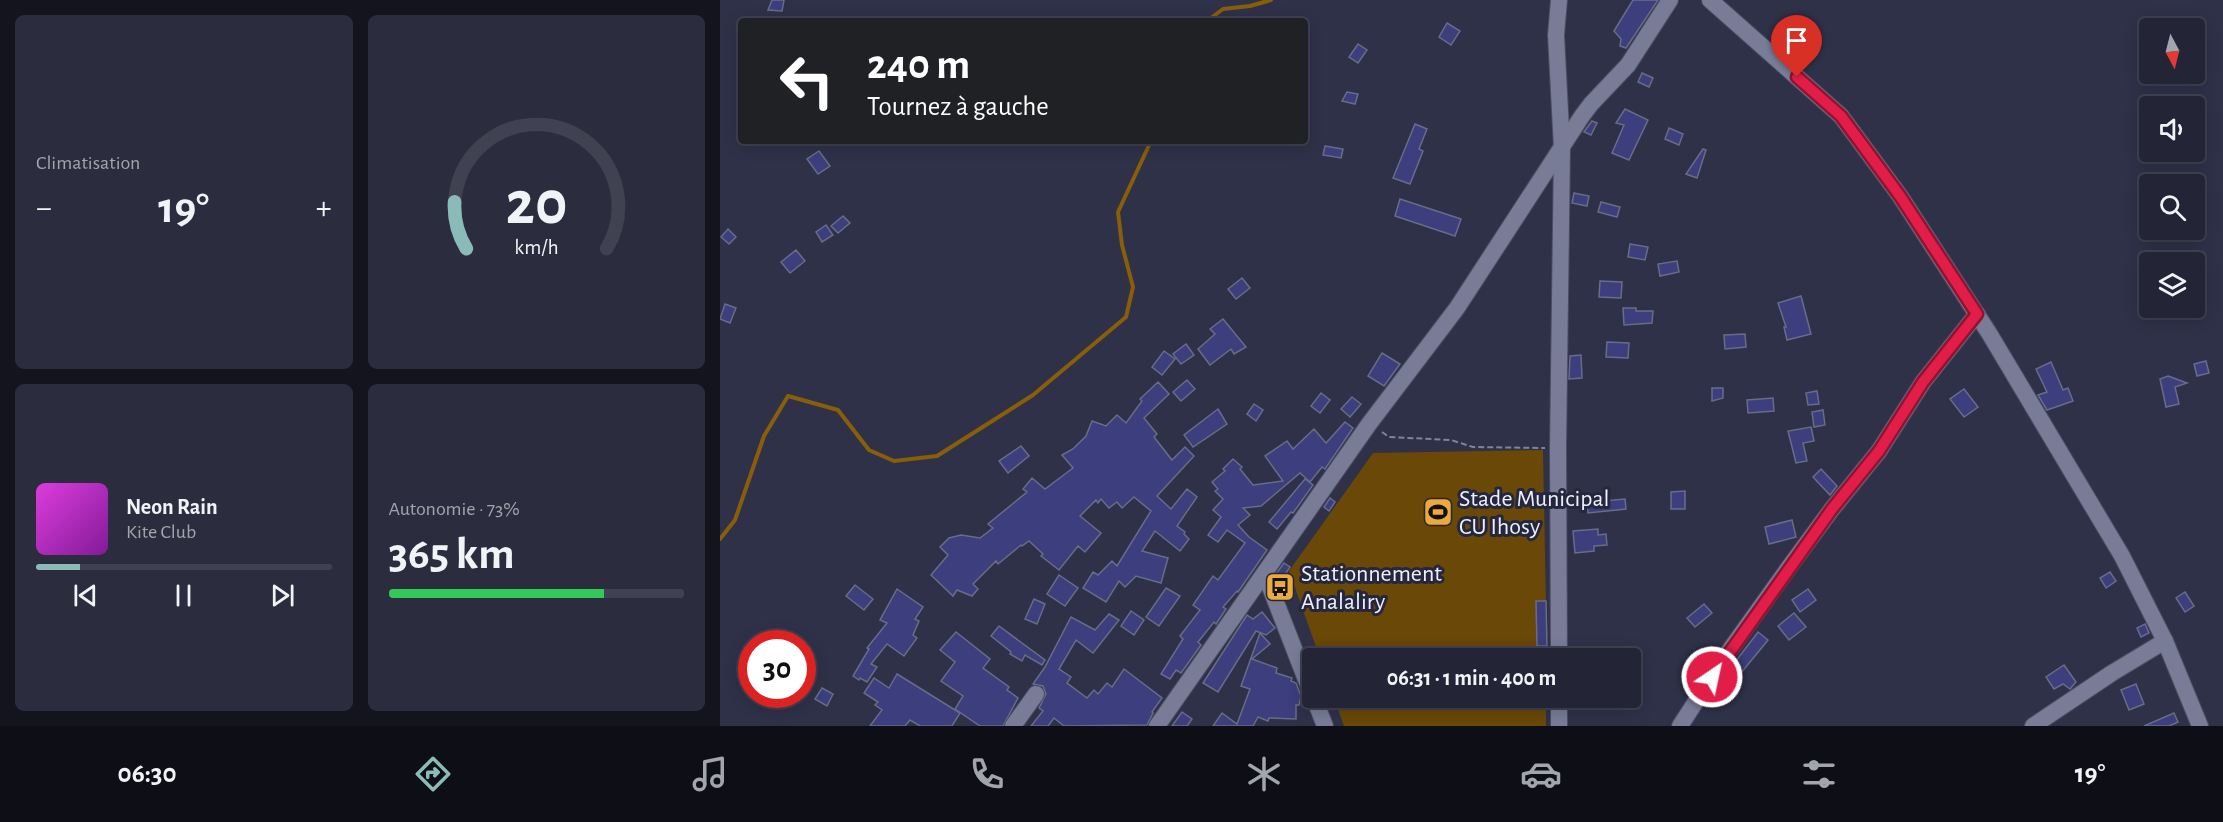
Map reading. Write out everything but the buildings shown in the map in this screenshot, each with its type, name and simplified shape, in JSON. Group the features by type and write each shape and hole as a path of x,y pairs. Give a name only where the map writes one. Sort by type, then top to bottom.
{"street":[{"path":"1559,0 1556,35 1562,149 1558,448 1559,648"},
{"path":"1156,726 1369,424 1457,308 1591,104 1628,65 1670,0"},
{"path":"1710,0 1841,116 1900,196 1977,314 2122,556 2166,642 2200,726"},
{"path":"1680,726 1722,660 1832,509 1879,451 1923,382 1977,314"},
{"path":"1265,574 1302,668"},
{"path":"2033,726 2112,673 2166,642"},
{"path":"1013,726 1036,694"},
{"path":"1318,708 1325,726"},
{"path":"1559,708 1559,726"}],"path":[{"path":"1369,424 1389,437 1450,440 1473,447 1558,448"}],"shaded area":[{"name":"Stade Municipal CU Ihosy","path":"1543,450 1547,648 1316,648 1289,571 1373,453"},
{"path":"1338,708 1546,708 1546,726 1344,726"}],"waterway":[{"path":"1211,18 1223,9 1250,6 1271,0"},
{"path":"720,539 735,520 764,436 788,396 838,410 869,450 894,461 937,456 1033,395 1126,317 1133,287 1122,245 1118,212 1150,144"}],"place":[{"name":"Stade Municipal CU Ihosy","path":"1438,512"},
{"name":"Stationnement Analaliry","path":"1280,587"}],"route":[{"path":"1712,677 1832,509 1879,451 1923,382 1977,314 1900,196 1841,116 1797,77"}]}
